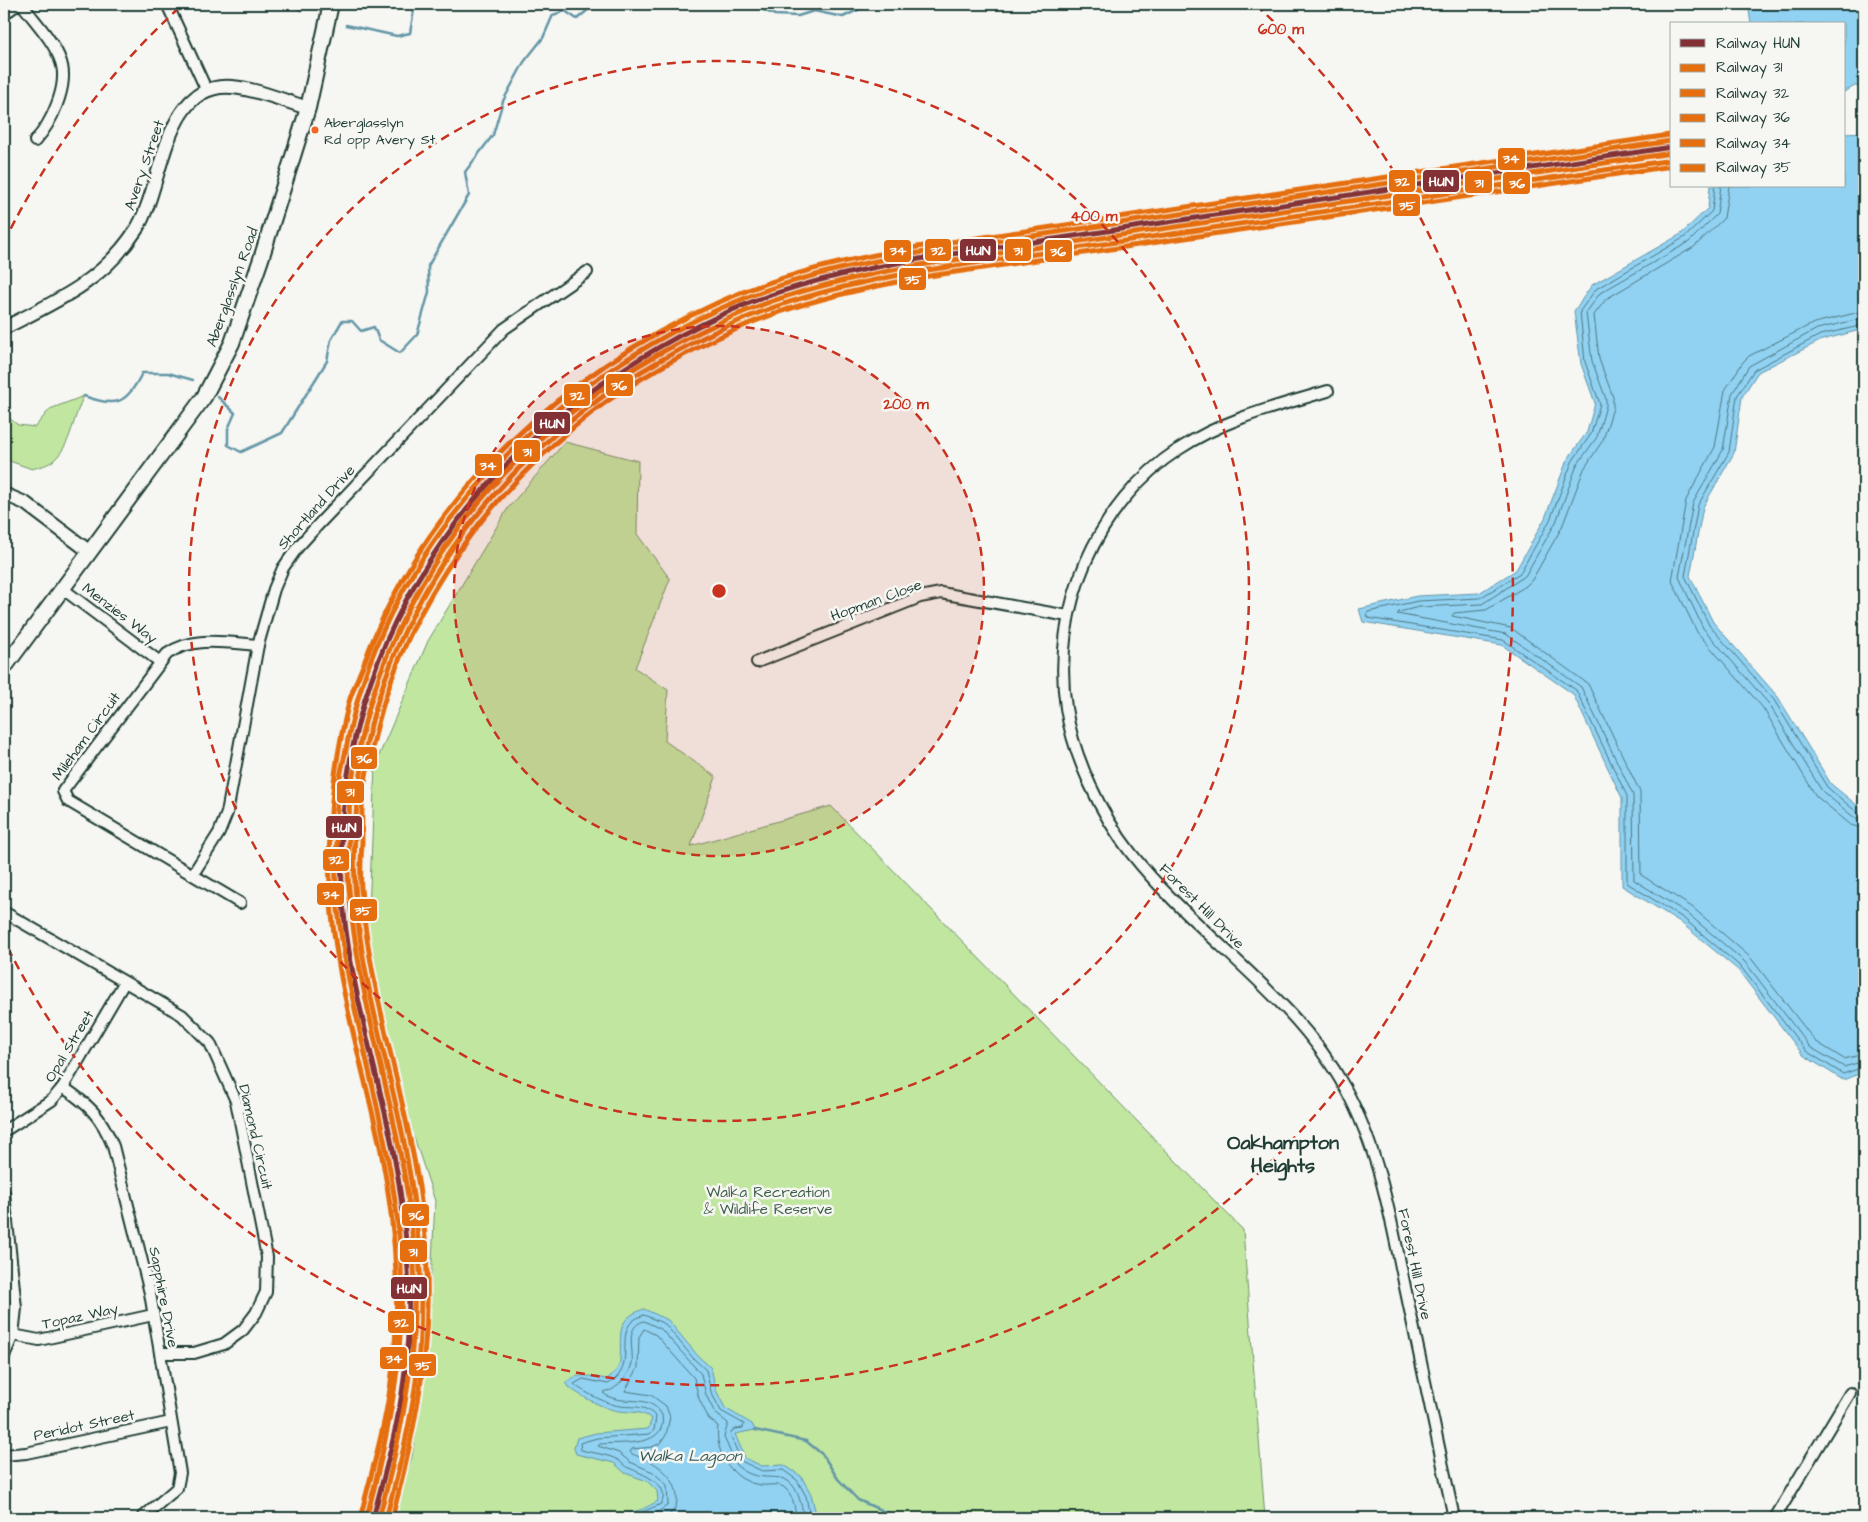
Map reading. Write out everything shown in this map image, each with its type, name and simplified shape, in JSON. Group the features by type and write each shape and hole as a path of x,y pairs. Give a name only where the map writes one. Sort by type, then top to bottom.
{"main road":[{"name":"Aberglasslyn Road","path":"4,668 204,397 232,343 262,259 308,108 331,4"}],"street":[{"path":"4,14 20,4 54,47 62,64 62,82 50,123 36,142"},
{"path":"167,4 206,90"},
{"name":"Avery Street","path":"4,328 74,292 103,269 129,240 144,217 151,199 175,121 188,103 206,90 231,86 308,108"},
{"name":"Shortland Drive","path":"193,874 219,833 227,813 258,645 274,589 283,568 297,548 439,395 504,329 587,272"},
{"name":"Forest Hill Drive","path":"1328,391 1251,414 1208,431 1150,471 1121,502 1104,526 1078,580 1068,616 1062,668 1066,710 1075,746 1095,796 1128,850 1168,898 1272,996 1311,1038 1344,1085 1370,1141 1379,1168 1454,1518"},
{"path":"4,494 25,503 90,552"},
{"name":"Menzies Way","path":"63,589 160,662"},
{"name":"Hopman Close","path":"757,662 920,597 941,593 1068,616"},
{"name":"Mileham Circuit","path":"240,903 68,801 63,791 160,662 174,648 194,642 258,645"},
{"name":"Diamond Circuit","path":"4,912 182,1015 210,1043 236,1101 267,1257 266,1292 256,1313 243,1330 224,1344 194,1353 160,1353"},
{"name":"Opal Street","path":"4,1131 52,1100 63,1087 124,982"},
{"name":"Sapphire Drive","path":"63,1087 83,1100 97,1114 109,1137 141,1251 160,1353 180,1473 177,1488 142,1518"},
{"path":"4,1193 16,1308 13,1335 4,1356"},
{"name":"Topaz Way","path":"13,1335 39,1340 153,1315"},
{"path":"1775,1518 1850,1393"},
{"name":"Peridot Street","path":"4,1455 26,1453 171,1422"}],"green space":[{"path":"84,396 69,438 52,462 32,469 4,459 4,419 9,418 18,425 35,427 50,409"},
{"name":"Walka Recreation & Wildlife Reserve","path":"565,442 638,461 637,534 670,579 635,668 668,690 665,741 716,777 691,846 831,806 1243,1230 1265,1518 392,1518 412,1457 427,1365 435,1201 405,1110 368,937 375,765 428,641 508,508"}],"water":[{"path":"1748,4 1864,4 1864,87 1855,86 1846,91 1846,22 1751,22"},
{"path":"1864,132 1864,329 1822,340 1758,372 1742,397 1734,453 1703,507 1690,576 1713,622 1778,697 1831,784 1864,811 1864,1072 1843,1080 1803,1055 1738,970 1680,922 1622,886 1622,798 1573,694 1502,645 1363,622 1359,609 1417,596 1479,593 1516,570 1545,518 1567,460 1587,432 1595,403 1581,364 1574,311 1592,285 1681,234 1708,208 1710,188 1846,188 1846,133"},
{"name":"Walka Lagoon","path":"644,1309 668,1320 698,1356 711,1368 716,1390 725,1408 752,1424 755,1430 735,1434 745,1458 762,1466 784,1465 801,1476 811,1494 817,1518 620,1518 622,1515 643,1509 658,1501 657,1491 647,1481 625,1473 614,1463 576,1454 574,1448 577,1438 596,1433 648,1429 652,1419 640,1413 606,1408 582,1396 565,1383 570,1379 580,1376 607,1379 612,1375 620,1363 621,1336 624,1323 634,1313"}],"waterway":[{"path":"291,4 301,10"},
{"path":"346,25 397,36 410,33 415,4"},
{"path":"218,397 235,413 228,429 228,445 241,452 282,433 327,361 331,340 342,321 352,321 361,331 374,327 379,340 400,353 417,335 429,292 428,266 469,195 465,172 493,135 503,101 524,62 543,38 553,15 565,11 577,19 595,4"},
{"path":"750,4 775,15 798,16 814,11 843,17 870,4"},
{"path":"84,396 104,402 119,401 131,391 142,373 168,373 193,380"},
{"path":"755,1430 806,1441 823,1455 838,1479 858,1500 890,1514 892,1518"}],"rail line":[{"name":"34","path":"361,1515 382,1432 391,1382 397,1295 394,1237 381,1151 343,986 332,919 329,862 331,816 339,747 351,696 369,650 396,593 428,539 466,489 509,443 556,401 607,364 661,331 741,293 816,269 917,247 1670,135"},
{"name":"32","path":"367,1516 378,1474 393,1395 401,1318 402,1278 399,1237 388,1156 354,1004 340,928 336,889 339,786 348,739 368,668 398,601 436,538 482,481 534,429 592,383 654,343 719,309 792,282 842,268 918,253 1670,141"},
{"name":"HUN","path":"373,1518 395,1432 404,1379 409,1321 408,1264 406,1236 393,1150 349,953 342,886 345,791 364,702 397,619 441,543 498,474 564,412 639,359 721,315 769,296 818,281 919,259 1670,147"},
{"name":"31","path":"379,1518 390,1476 406,1396 414,1317 415,1277 407,1191 359,965 353,927 348,878 349,812 352,777 371,699 388,652 410,607 435,564 463,522 495,484 530,448 568,415 604,388 643,363 723,321 795,294 870,275 920,265 1670,153"},
{"name":"36","path":"386,1518 407,1433 416,1381 421,1322 420,1263 418,1234 405,1147 362,951 355,885 356,817 365,751 382,687 407,627 439,569 477,516 522,466 590,406 627,380 665,357 749,317 822,293 921,271 1670,160"},
{"name":"35","path":"392,1518 412,1434 419,1394 427,1314 427,1273 425,1231 419,1187 371,964 365,927 361,889 362,807 365,778 384,702 401,656 421,612 446,571 474,531 505,493 539,458 575,426 629,386 728,333 798,306 872,287 922,277 1670,166"}],"place":[{"name":"Aberglasslyn Rd opp Avery St","path":"315,130"}],"district":[{"name":"Oakhampton Heights","path":"1283,1154"}]}
